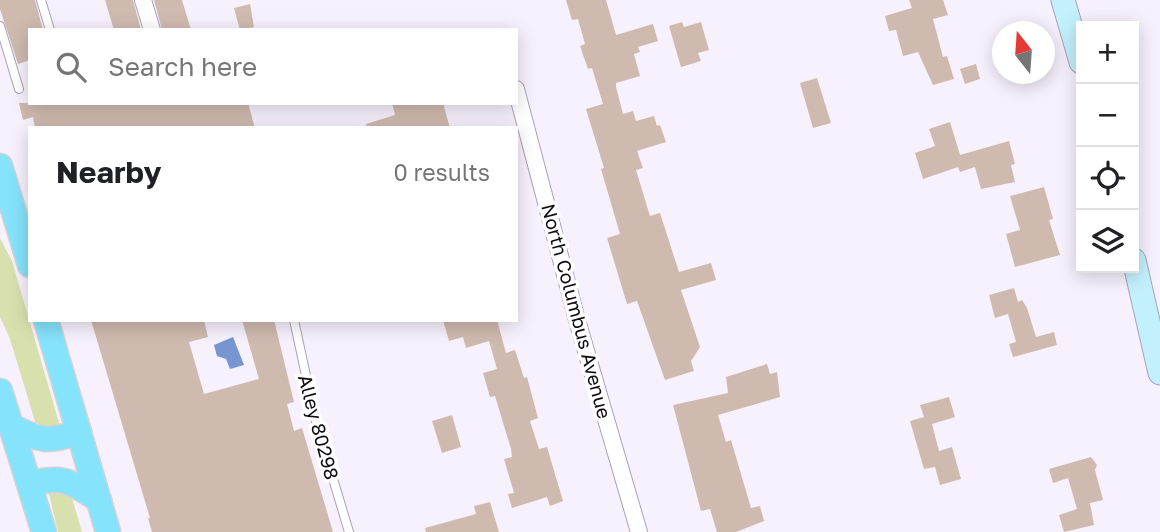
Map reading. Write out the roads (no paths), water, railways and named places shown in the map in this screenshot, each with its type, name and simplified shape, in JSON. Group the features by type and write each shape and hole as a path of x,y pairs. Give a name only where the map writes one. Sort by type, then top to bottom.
{"main road":[{"path":"0,166 25,230 28,251"},
{"path":"47,322 108,532"},
{"path":"0,391 44,532"},
{"path":"11,426 37,439 57,440 79,432"},
{"path":"29,484 54,477 69,480 99,500"}],"street":[{"path":"143,0 151,28"},
{"path":"1063,0 1076,45"},
{"name":"North Columbus Avenue","path":"518,97 577,320 639,532"},
{"path":"1137,273 1160,373"}],"lane":[{"path":"41,0 49,28"},
{"path":"0,26 19,89"},
{"name":"Alley 80298","path":"293,322 316,422 349,532"}],"water":[{"path":"233,337 244,365 230,369 226,359 217,356 214,345"}]}
